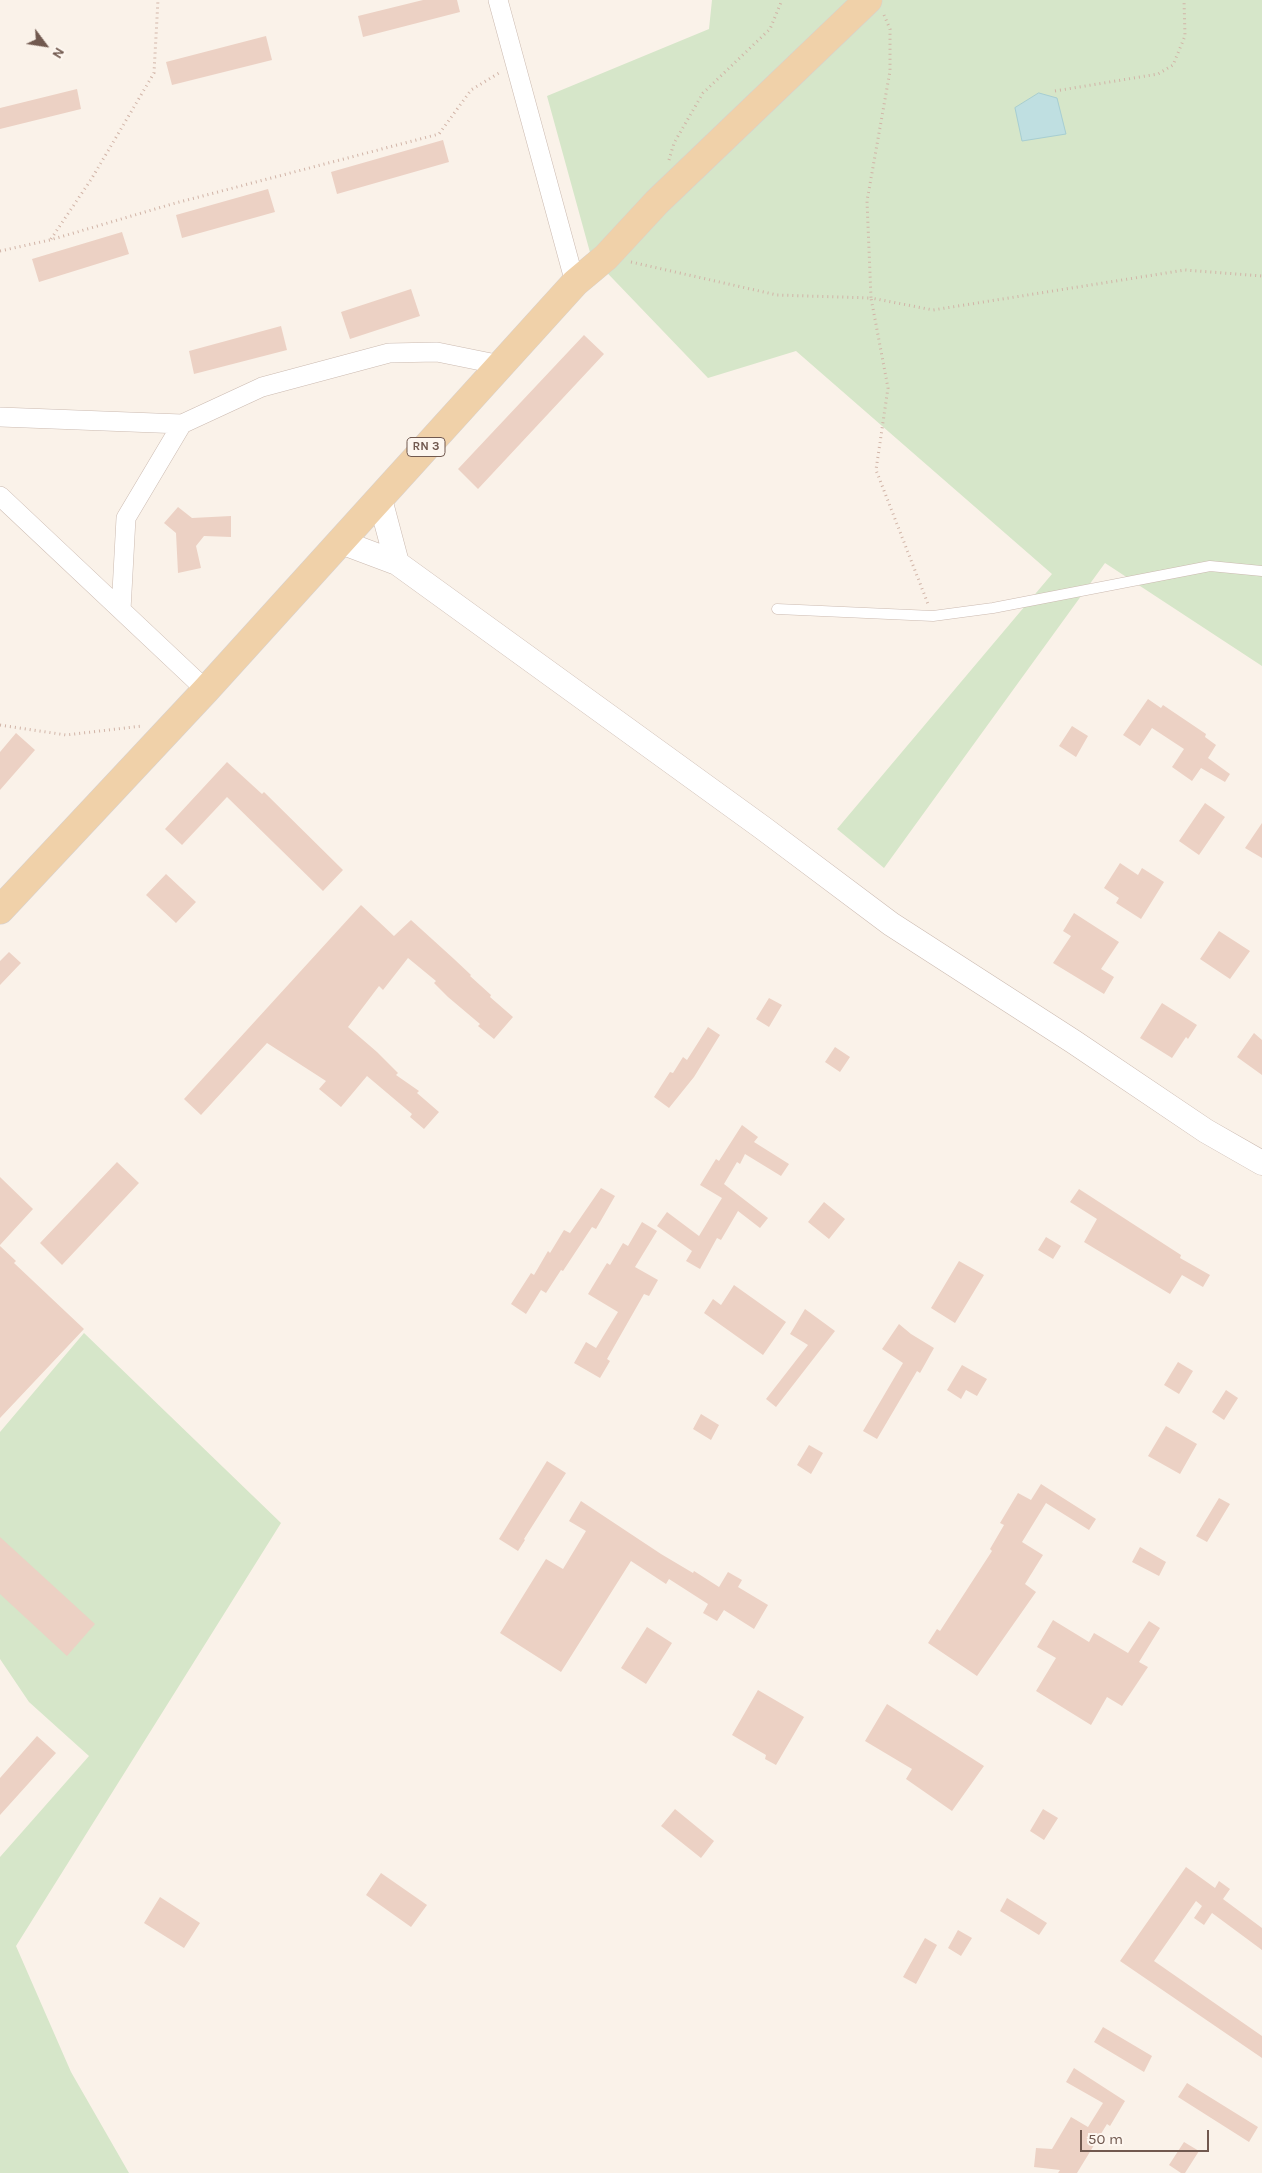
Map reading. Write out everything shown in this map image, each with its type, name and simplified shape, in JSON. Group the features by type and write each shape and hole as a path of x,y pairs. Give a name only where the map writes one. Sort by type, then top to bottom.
{"main road":[{"name":"RN 3","path":"0,910 206,690 575,283 606,257 658,202 874,4"}],"street":[{"path":"498,0 575,283"},
{"path":"0,417 182,424 262,387 389,353 436,352 501,365"},
{"path":"121,610 126,518 182,424"},
{"path":"0,496 206,690"},
{"path":"380,499 397,563"},
{"path":"341,542 397,563 747,816 891,924 1074,1042 1206,1131 1262,1163"}],"lane":[{"path":"777,609 933,616 993,608 1210,566 1262,571"}],"path":[{"path":"50,240 92,178 154,73 158,0"},
{"path":"667,168 674,143 703,94 770,30 782,0"},
{"path":"1054,91 1158,74 1173,65 1185,36 1184,0"},
{"path":"874,4 890,29 890,71 866,201 871,298 888,388 876,470 933,616"},
{"path":"0,251 50,240 172,204 439,134 471,90 515,64"},
{"path":"606,257 776,295 871,298 933,310 1185,270 1262,276"},
{"path":"0,725 66,735 175,722"}],"green space":[{"path":"712,0 1262,0 1262,666 1105,563 884,868 837,829 1052,574 796,351 708,378 591,256 547,96 709,29"},
{"path":"84,1333 281,1523 16,1946 71,2072 129,2173 0,2173 0,1857 89,1756 29,1702 0,1659 0,1432"}],"water":[{"path":"1039,93 1057,98 1066,134 1022,141 1015,108"}],"building":[{"path":"423,0 457,0 460,12 363,37 358,16"},
{"path":"266,36 272,60 172,85 166,62"},
{"path":"77,89 81,109 0,129 0,108"},
{"path":"443,140 449,162 337,194 331,172"},
{"path":"268,189 275,212 182,238 176,215"},
{"path":"122,232 129,254 39,282 32,259"},
{"path":"411,289 420,316 350,339 341,312"},
{"path":"281,326 287,350 194,374 189,351"},
{"path":"584,335 604,354 478,489 458,469"},
{"path":"178,507 192,518 231,516 231,537 204,536 196,546 201,568 178,573 176,533 164,523"},
{"path":"1148,699 1161,708 1163,705 1206,734 1205,737 1216,745 1208,758 1230,774 1225,782 1201,768 1192,781 1172,767 1184,749 1152,728 1140,746 1123,735"},
{"path":"1072,726 1088,736 1076,757 1059,746"},
{"path":"16,733 35,750 0,790 0,752"},
{"path":"227,762 262,794 264,792 343,870 323,891 227,797 182,845 165,829"},
{"path":"1205,803 1225,817 1199,855 1179,841"},
{"path":"1262,823 1262,858 1245,848"},
{"path":"1120,863 1138,875 1142,868 1164,882 1141,919 1116,903 1119,898 1104,888"},
{"path":"166,874 196,902 176,923 146,895"},
{"path":"361,905 394,936 411,920 513,1017 494,1039 434,983 436,981 408,958 383,990 379,986 348,1027 398,1073 396,1075 419,1091 417,1093 439,1112 424,1129 410,1117 412,1114 367,1076 341,1107 319,1089 326,1081 267,1043 201,1115 184,1099"},
{"path":"1074,913 1119,942 1101,969 1114,977 1104,994 1053,963 1071,936 1063,931"},
{"path":"1219,931 1250,951 1230,979 1200,959"},
{"path":"9,952 21,963 0,985 0,961"},
{"path":"769,998 782,1005 769,1027 756,1019"},
{"path":"1162,1003 1197,1025 1188,1039 1186,1037 1172,1058 1140,1038"},
{"path":"708,1027 720,1035 694,1077 669,1108 654,1097 670,1072 673,1073 683,1057 687,1060"},
{"path":"1254,1033 1262,1040 1262,1075 1237,1057"},
{"path":"835,1047 850,1057 840,1072 825,1062"},
{"path":"742,1125 758,1137 754,1142 789,1164 781,1176 745,1154 740,1164 737,1162 724,1184 768,1218 760,1228 738,1211 721,1240 717,1238 700,1269 686,1261 692,1251 657,1226 667,1212 699,1236 722,1198 700,1185 716,1159 719,1161"},
{"path":"117,1162 139,1183 62,1265 40,1243"},
{"path":"0,1177 33,1209 0,1245"},
{"path":"601,1188 615,1196 596,1229 592,1227 563,1271 561,1270 546,1293 541,1290 526,1314 511,1304 531,1273 534,1275 548,1251 550,1253 564,1230 570,1233"},
{"path":"1079,1189 1181,1255 1180,1258 1210,1275 1203,1287 1182,1275 1170,1294 1084,1242 1097,1219 1070,1202"},
{"path":"824,1202 845,1219 829,1239 808,1222"},
{"path":"642,1222 657,1231 635,1267 658,1280 649,1296 644,1294 607,1359 610,1361 600,1378 574,1363 586,1342 596,1348 618,1312 588,1294 607,1263 610,1265 623,1243 628,1246"},
{"path":"1046,1237 1061,1246 1053,1259 1038,1250"},
{"path":"0,1246 16,1261 14,1263 84,1329 0,1418"},
{"path":"959,1261 984,1275 955,1323 931,1308"},
{"path":"734,1285 786,1322 763,1355 704,1313 713,1299 721,1305"},
{"path":"805,1309 835,1331 776,1407 766,1399 808,1345 790,1334"},
{"path":"899,1324 934,1348 920,1373 917,1371 877,1439 863,1431 903,1363 882,1349"},
{"path":"1178,1362 1193,1371 1179,1394 1164,1385"},
{"path":"962,1365 987,1379 977,1396 966,1390 961,1399 947,1390"},
{"path":"1226,1390 1238,1398 1224,1420 1212,1412"},
{"path":"701,1414 719,1425 711,1440 693,1429"},
{"path":"1166,1426 1197,1444 1180,1474 1148,1456"},
{"path":"809,1445 823,1453 811,1474 797,1465"},
{"path":"547,1461 566,1473 518,1551 499,1539"},
{"path":"1041,1484 1096,1519 1089,1530 1046,1503 1022,1542 1043,1555 1025,1584 1036,1592 977,1676 928,1643 937,1629 940,1631 992,1551 990,1549 1004,1525 1000,1523 1018,1493 1031,1500"},
{"path":"1219,1498 1230,1504 1207,1542 1196,1536"},
{"path":"581,1501 661,1554 693,1573 694,1571 719,1587 728,1572 742,1580 738,1587 768,1605 754,1629 724,1610 717,1621 703,1613 708,1604 669,1579 666,1584 631,1561 561,1672 500,1633 546,1559 563,1569 586,1531 569,1521"},
{"path":"0,1537 95,1624 67,1656 0,1594"},
{"path":"1140,1547 1166,1562 1159,1576 1132,1562"},
{"path":"1053,1620 1089,1642 1094,1633 1128,1653 1149,1621 1160,1628 1139,1662 1148,1667 1122,1706 1107,1697 1091,1725 1036,1691 1056,1658 1037,1647"},
{"path":"647,1627 672,1643 646,1684 621,1668"},
{"path":"758,1690 804,1717 776,1765 765,1759 766,1755 732,1735"},
{"path":"887,1704 984,1766 952,1811 906,1779 912,1769 865,1741"},
{"path":"37,1736 56,1753 0,1815 0,1778"},
{"path":"675,1809 714,1841 701,1858 661,1826"},
{"path":"1043,1809 1058,1818 1044,1840 1030,1831"},
{"path":"1186,1867 1215,1888 1219,1881 1230,1889 1223,1899 1262,1928 1262,1950 1212,1913 1204,1925 1194,1918 1202,1906 1196,1901 1154,1961 1262,2036 1262,2058 1120,1961"},
{"path":"381,1873 427,1905 411,1927 366,1895"},
{"path":"160,1897 200,1923 184,1948 144,1923"},
{"path":"1007,1898 1047,1923 1039,1935 1000,1911"},
{"path":"958,1930 972,1938 961,1956 948,1948"},
{"path":"925,1938 937,1945 916,1984 903,1977"},
{"path":"1103,2027 1152,2056 1144,2072 1094,2042"},
{"path":"1074,2068 1125,2101 1110,2126 1107,2124 1077,2173 1058,2173 1060,2170 1034,2167 1036,2148 1052,2149 1071,2117 1088,2127 1103,2103 1066,2082"},
{"path":"1187,2083 1258,2127 1249,2142 1178,2097"},
{"path":"1184,2142 1199,2151 1185,2173 1181,2173 1169,2165"}]}
